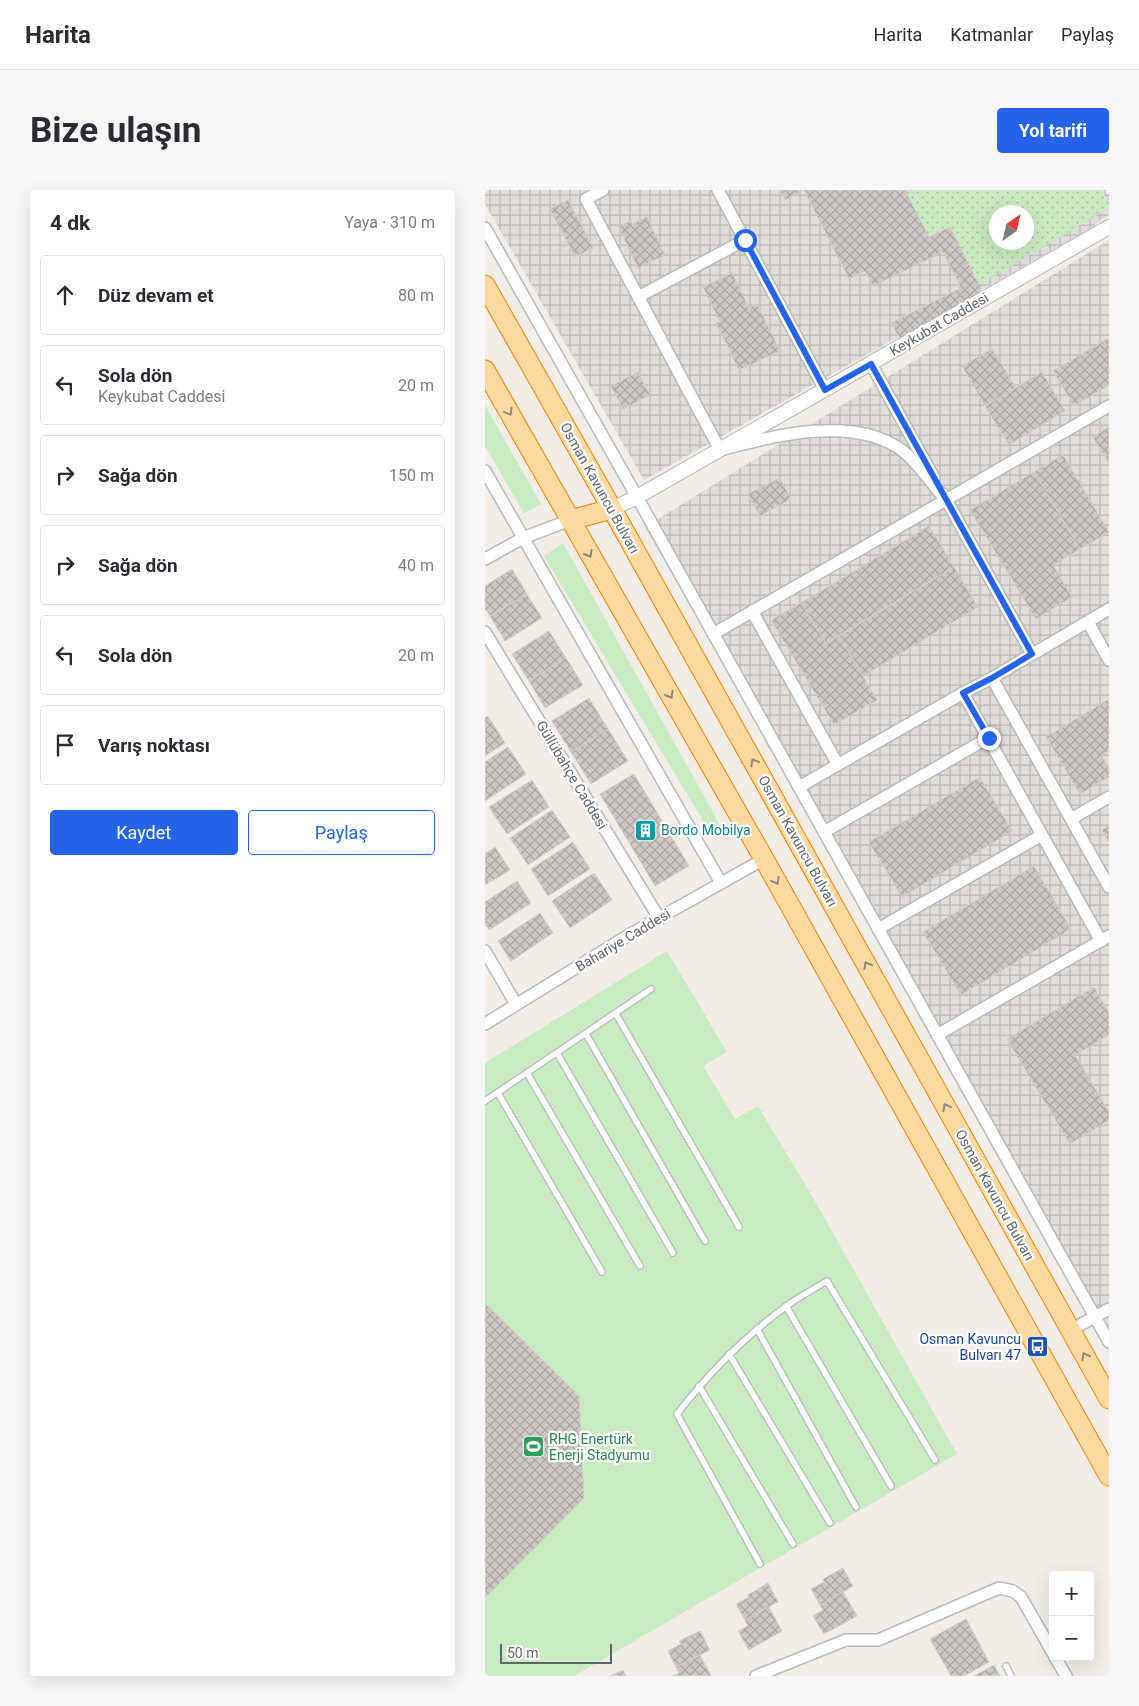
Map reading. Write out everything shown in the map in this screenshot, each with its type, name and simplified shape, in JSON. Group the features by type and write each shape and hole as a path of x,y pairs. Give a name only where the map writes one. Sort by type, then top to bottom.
{"highway":[{"name":"Osman Kavuncu Bulvarı","path":"485,286 612,509 1109,1398"},
{"path":"485,370 763,859 1109,1476"},
{"path":"569,520 612,509"}],"street":[{"path":"603,190 586,199 720,450 750,442 809,433 839,431 863,434 883,440 902,450 946,500"},
{"path":"718,190 825,390"},
{"name":"Keykubat Caddesi","path":"612,509 720,450 1109,227"},
{"path":"485,228 1109,1342"},
{"path":"638,297 745,240"},
{"path":"871,364 1032,654"},
{"path":"713,634 1109,406"},
{"path":"485,471 721,883"},
{"path":"485,559 523,538 569,520"},
{"path":"799,787 992,678 1109,609"},
{"path":"752,611 838,765"},
{"path":"1088,622 1109,660"},
{"name":"Güllübahçe Caddesi","path":"485,632 659,918"},
{"path":"992,678 1109,887"},
{"path":"937,1035 1105,939 1042,835 963,693"},
{"path":"825,832 989,738"},
{"path":"1071,819 1109,797"},
{"path":"878,929 1042,835"},
{"name":"Bahariye Caddesi","path":"485,1024 659,918 763,859"},
{"path":"485,951 516,1004"},
{"path":"1071,1330 1109,1309"},
{"path":"756,1676 846,1640 878,1640 999,1588 1009,1589 1021,1597 1049,1646"},
{"path":"1057,1661 1066,1676"}],"lane":[{"path":"485,1102 651,989"},
{"path":"616,1014 739,1227"},
{"path":"587,1034 705,1241"},
{"path":"557,1053 673,1253"},
{"path":"527,1073 640,1266"},
{"path":"498,1093 602,1272"},
{"path":"760,1564 677,1414 699,1386 729,1354 757,1329 786,1306 827,1281 935,1460"},
{"path":"786,1306 891,1486"},
{"path":"757,1329 856,1507"},
{"path":"729,1354 830,1522"},
{"path":"699,1386 793,1544"},
{"path":"1006,1666 1011,1676"}],"shaded area":[{"path":"485,190 1109,190 1109,215 1086,231 644,480 485,204"},
{"path":"1109,240 1109,1331 645,527"}],"green space":[{"path":"905,190 1102,190 1109,204 1109,208 979,285 950,227 929,237"},
{"path":"485,405 541,504 524,513 485,446"},
{"path":"563,543 719,823 715,830 708,829 544,556"},
{"path":"667,951 727,1052 703,1066 735,1119 758,1106 815,1201 957,1454 574,1676 485,1676 485,1063"}],"building":[{"path":"780,190 804,190 785,200"},
{"path":"804,190 905,190 929,237 950,227 985,297 900,339 891,323 961,288 943,252 873,286 865,271 849,279"},
{"path":"568,200 593,248 575,257 550,209"},
{"path":"647,217 665,255 638,268 618,226 631,221 632,224"},
{"path":"732,273 749,308 757,304 780,351 739,370 716,323 720,322 703,287"},
{"path":"1109,338 1109,385 1074,406 1053,371"},
{"path":"992,349 1016,388 985,406 962,366"},
{"path":"638,372 650,395 623,409 611,386"},
{"path":"1042,372 1065,411 1009,445 985,406"},
{"path":"1109,427 1109,464 1093,437"},
{"path":"1063,455 1109,532 1080,549 1034,472"},
{"path":"1034,472 1080,549 1053,565 1072,597 1036,619 970,510"},
{"path":"780,478 791,499 760,516 748,494"},
{"path":"929,526 954,567 826,643 801,603"},
{"path":"954,567 978,607 863,676 839,636"},
{"path":"512,569 527,594 490,616 485,609 485,586"},
{"path":"527,594 542,618 505,641 490,616"},
{"path":"801,603 826,643 839,636 877,700 834,725 771,620"},
{"path":"549,631 566,658 529,681 512,654"},
{"path":"566,658 583,685 545,708 529,681"},
{"path":"589,698 608,729 571,752 552,721"},
{"path":"1109,699 1109,751 1101,755 1109,768 1109,777 1080,794 1046,737"},
{"path":"488,716 505,743 485,756 485,718"},
{"path":"608,729 628,761 591,784 571,752"},
{"path":"508,747 526,774 485,801 485,762"},
{"name":"Bordo Mobilya","path":"634,774 689,866 655,886 600,794"},
{"path":"980,777 1012,831 902,897 869,842"},
{"path":"532,780 549,807 507,834 489,807"},
{"path":"552,810 570,837 528,865 510,838"},
{"path":"1109,826 1109,842 1102,830"},
{"path":"573,842 590,869 548,896 531,869"},
{"path":"495,847 510,870 485,885 485,854"},
{"path":"1034,866 1071,929 961,995 923,932"},
{"path":"594,873 612,900 570,928 552,901"},
{"path":"517,881 531,903 489,930 485,924 485,902"},
{"path":"540,913 553,933 511,961 498,941"},
{"path":"1094,987 1109,1013 1109,1035 1075,1055 1109,1112 1109,1120 1070,1144 1007,1039"},
{"name":"RHG Enertürk Enerji Stadyumu","path":"485,1303 579,1396 584,1498 485,1598"},
{"path":"843,1568 853,1586 820,1605 811,1589 824,1582 823,1579"},
{"path":"768,1583 778,1602 745,1620 736,1604"},
{"path":"843,1592 857,1616 824,1634 813,1616 823,1610 820,1605"},
{"path":"769,1607 782,1631 749,1650 738,1631 748,1626 745,1620"},
{"path":"966,1619 989,1662 964,1676 951,1676 930,1639"},
{"path":"700,1631 710,1650 676,1667 668,1651 681,1644 679,1641"},
{"path":"700,1655 711,1676 672,1676 679,1673 676,1667"},
{"path":"994,1665 1000,1676 974,1676"},
{"path":"623,1670 626,1676 610,1676"}],"railway":[{"path":"1107,190 1109,194"}],"place":[{"name":"Bordo Mobilya","path":"645,830"},
{"name":"Osman Kavuncu Bulvarı 47","path":"1037,1347"},
{"name":"RHG Enertürk Enerji Stadyumu","path":"533,1447"}],"route":[{"path":"745,240 825,390 871,364 1032,654 963,693 989,738"}]}
